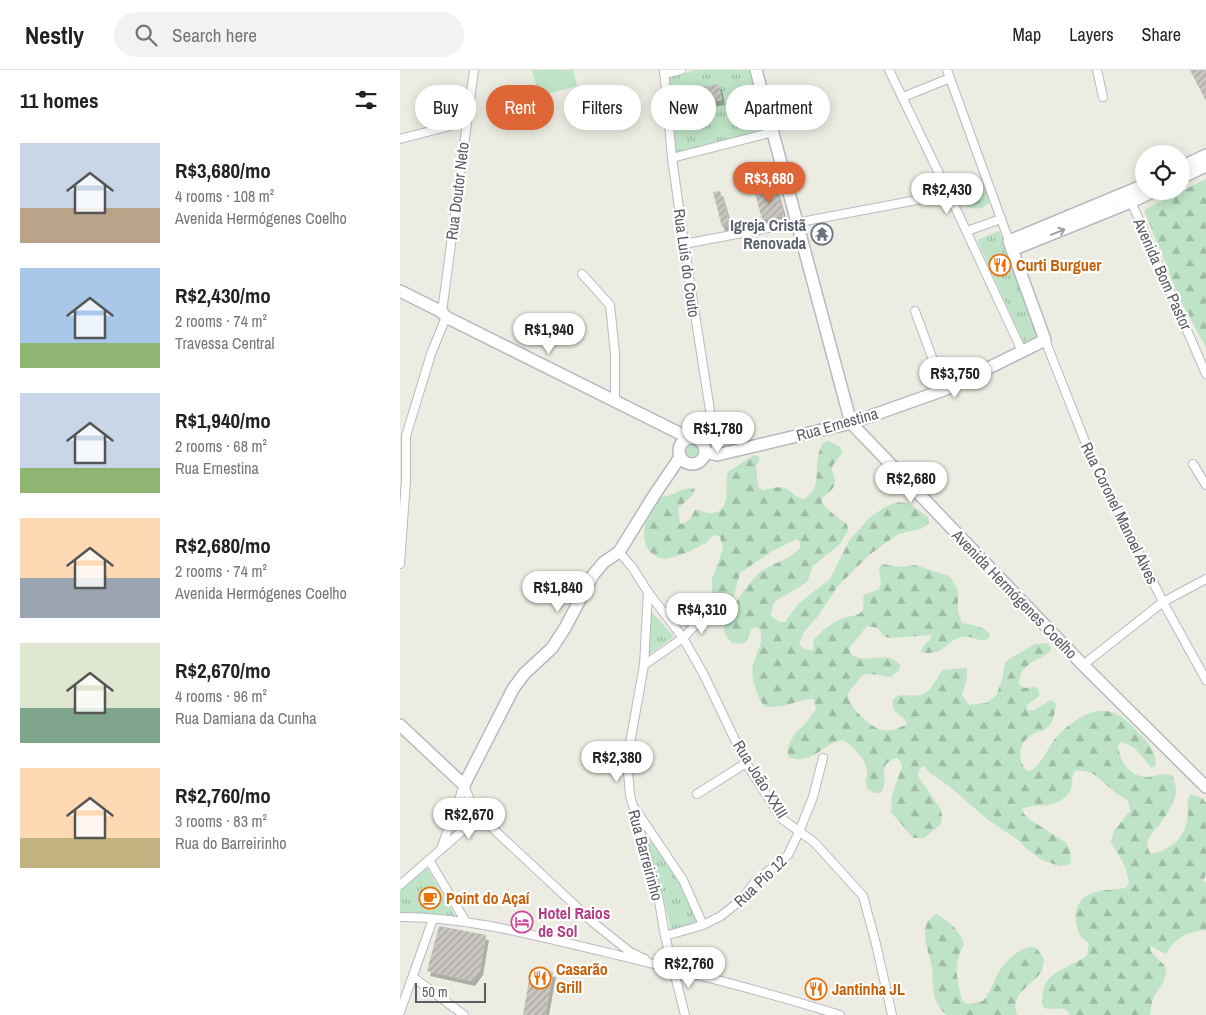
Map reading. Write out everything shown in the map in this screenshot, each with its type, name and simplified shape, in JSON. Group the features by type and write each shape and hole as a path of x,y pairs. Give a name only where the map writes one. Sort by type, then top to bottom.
{"street":[{"name":"Rua Doutor Neto","path":"472,85 474,70"},
{"path":"664,72 681,70"},
{"name":"Avenida Hermógenes Coelho","path":"756,70 851,423 1083,665 1206,787"},
{"path":"889,70 1022,350"},
{"path":"1097,70 1103,97"},
{"name":"Rua Luís do Couto","path":"664,72 672,158 711,454"},
{"path":"903,97 948,72 1045,340"},
{"path":"400,138 433,130"},
{"name":"Rua Doutor Neto","path":"400,564 406,480 406,436 444,315 465,130"},
{"path":"672,158 773,132"},
{"path":"1190,163 1206,155"},
{"path":"1190,174 1206,166"},
{"path":"1130,198 1135,193"},
{"path":"684,244 949,194"},
{"path":"1011,246 1135,197"},
{"name":"Avenida Bom Pastor","path":"1130,198 1206,374"},
{"path":"967,231 1001,219"},
{"path":"582,274 610,305 616,354 615,401"},
{"path":"400,291 689,438 697,438 703,442 711,454 701,462 693,465 685,463 680,457 679,449 682,442 689,438"},
{"path":"915,311 944,390"},
{"name":"Rua Ernestina","path":"711,454 851,423 944,390 1045,340"},
{"name":"Rua Coronel Manoel Alves","path":"1045,340 1088,448 1164,602 1206,680"},
{"path":"441,849 464,785 513,689 524,674 552,648 565,628 593,575 604,562 619,552 653,496 680,457"},
{"path":"1193,464 1206,485"},
{"name":"Rua João XXIII","path":"619,552 683,638 704,675 746,763 782,819 814,842 863,896 892,1015"},
{"path":"1083,665 1164,602 1206,579"},
{"name":"Rua Barreirinho","path":"648,592 644,665 627,760 630,794 659,901 665,936 685,1015"},
{"path":"644,665 683,638 704,616"},
{"path":"400,725 464,785 474,811 596,924 630,952 658,965"},
{"name":"Rua Pio 12","path":"665,936 703,925 721,916 741,900 755,882 788,854 813,797 823,758"},
{"path":"697,794 746,763"},
{"path":"635,809 683,880 703,925"},
{"path":"400,884 460,832 474,811"},
{"path":"429,860 466,922"},
{"path":"400,918 433,918 466,922 528,934 658,965 840,1015"},
{"path":"400,1012 433,918"},
{"path":"413,977 464,1015"}],"green space":[{"path":"532,70 573,70 577,85 564,85 564,89 554,92 554,85 536,85"},
{"path":"696,70 751,70 755,85 726,85 726,130 763,130 676,153 674,130 716,130 716,85 669,85 668,77"},
{"path":"1206,179 1206,347 1180,300 1144,210 1164,200 1190,200 1190,187"},
{"path":"985,184 990,202 980,208 968,207 962,193"},
{"path":"999,231 1040,339 1025,345 977,240"},
{"path":"828,441 839,446 842,451 832,468 835,480 834,486 822,498 822,503 847,524 848,530 840,544 813,566 807,582 773,604 771,616 779,622 785,622 798,604 830,579 849,541 869,518 885,507 897,502 910,504 928,517 929,523 921,529 898,534 869,555 838,586 818,616 804,632 799,643 805,649 813,650 814,639 828,627 846,617 861,613 864,595 879,589 881,584 879,568 882,564 899,567 915,565 949,576 958,591 958,612 962,623 981,628 990,634 988,639 985,640 964,636 955,639 939,651 929,653 921,652 932,635 891,638 885,637 878,628 867,626 850,647 850,653 865,659 890,658 901,665 899,670 891,677 867,674 860,678 851,689 848,694 849,700 861,716 882,730 892,730 907,724 894,710 893,701 898,696 923,694 934,684 942,670 967,668 967,679 962,695 969,705 986,703 996,696 1002,680 1005,663 1009,659 1035,644 1046,643 1051,647 1050,652 1025,668 1019,684 1024,688 1035,687 1039,690 1039,696 1026,706 1028,711 1034,710 1051,700 1056,703 1054,716 1049,726 1028,737 1022,745 1020,755 1026,770 1031,771 1035,768 1054,740 1079,718 1095,712 1110,712 1125,719 1148,744 1154,753 1156,765 1151,768 1134,748 1121,742 1118,746 1124,764 1132,772 1143,777 1164,774 1173,776 1176,794 1164,818 1149,838 1147,846 1151,854 1172,845 1185,829 1188,801 1191,794 1202,798 1206,803 1206,874 1203,881 1206,883 1206,930 1193,932 1178,939 1166,954 1151,946 1150,950 1164,965 1166,974 1153,999 1150,1015 1070,1015 1062,1009 1044,1008 1042,1002 1045,985 1049,979 1060,970 1087,955 1089,944 1081,936 1076,924 1076,912 1079,904 1083,899 1095,892 1126,888 1129,883 1126,868 1111,842 1114,831 1130,811 1128,800 1095,775 1086,771 1075,771 1070,792 1063,799 1057,803 1022,809 1029,819 1065,842 1069,847 1070,864 1060,866 1044,861 1028,850 1018,840 987,819 949,786 931,774 924,766 920,768 919,778 940,808 942,814 941,824 924,838 913,838 891,812 892,795 902,767 901,762 897,758 886,764 884,768 884,787 881,793 875,793 867,789 867,772 862,758 843,740 829,745 805,759 789,757 787,751 790,742 816,709 814,699 807,699 778,707 764,706 752,675 753,665 761,641 761,631 757,627 751,629 747,640 743,644 733,643 725,634 725,622 733,606 745,590 760,572 796,552 800,548 800,543 797,539 772,551 740,573 731,607 727,609 717,605 712,595 712,579 723,549 720,537 714,535 698,547 668,559 660,558 648,549 644,535 645,527 657,498 685,489 695,489 693,495 678,508 680,524 688,521 695,510 709,513 718,512 725,503 728,472 754,455 759,456 756,466 758,487 763,490 776,487 784,488 799,498 805,499 815,486 820,449 823,443"},
{"path":"688,443 694,443 698,450 694,457 688,457 684,453 684,447"},
{"path":"651,611 674,637 647,656"},
{"path":"638,818 677,879 699,924 671,930 665,903"},
{"path":"427,868 456,917 400,913 400,891"},
{"path":"936,914 953,926 964,944 958,959 957,972 962,1000 967,1004 983,1001 998,973 1008,960 1018,952 1028,947 1033,947 1039,952 1044,959 1042,971 1019,995 1015,1007 1017,1015 947,1015 941,1009 934,993 932,968 925,936 927,923"}],"building":[{"path":"1190,70 1206,70 1206,101"},
{"path":"719,84 722,100 716,101 716,85 714,85"},
{"path":"776,188 784,216 762,219 755,193"},
{"path":"720,191 730,224 722,227 713,192"},
{"path":"439,926 486,935 480,970 472,981 427,971"},
{"path":"531,969 553,972 545,1015 523,1015"}],"place":[{"name":"Igreja Cristã Renovada","path":"822,234"},
{"name":"Curti Burguer","path":"1000,265"},
{"name":"Point do Açaí","path":"430,898"},
{"name":"Hotel Raios de Sol","path":"522,922"},
{"name":"Casarão Grill","path":"540,978"},
{"name":"Jantinha JL","path":"816,989"}]}
